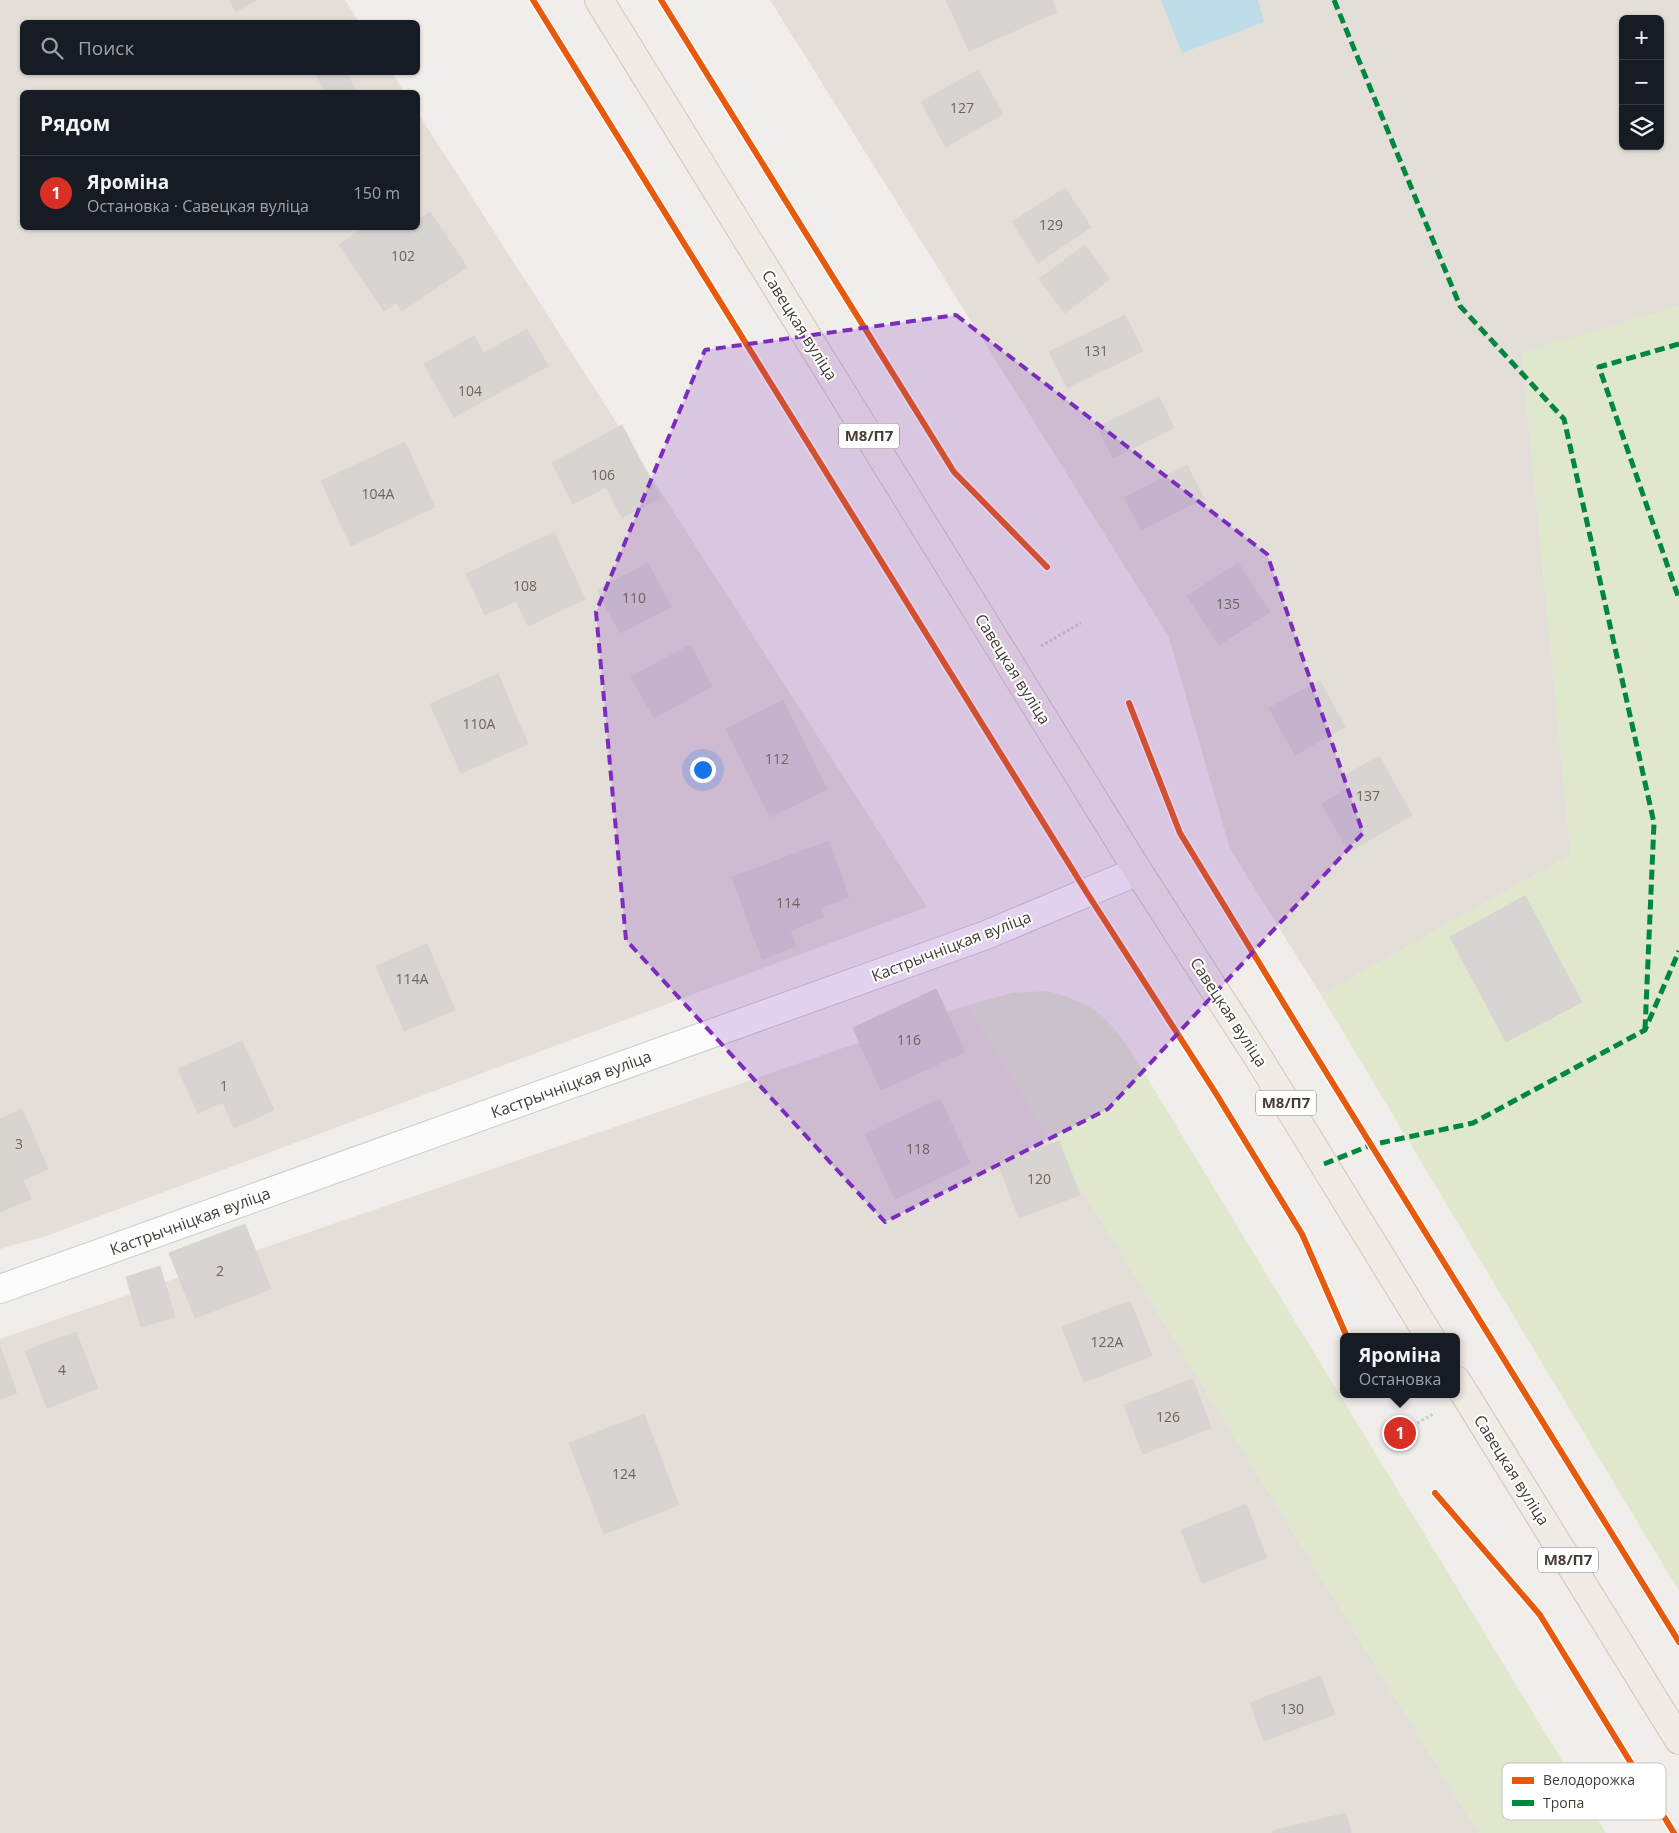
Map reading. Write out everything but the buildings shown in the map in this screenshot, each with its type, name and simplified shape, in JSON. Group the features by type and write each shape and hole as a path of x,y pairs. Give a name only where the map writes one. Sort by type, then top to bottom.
{"main road":[{"name":"Савецкая вуліца","path":"599,0 1138,871 1261,1062 1428,1333"},
{"name":"Савецкая вуліца","path":"1460,1386 1679,1740"}],"street":[{"name":"Кастрычніцкая вуліца","path":"0,1289 986,934 1138,871"}],"path":[{"path":"534,0 1087,893 1215,1092 1302,1234 1345,1333"},
{"path":"660,0 954,472 1047,567"},
{"path":"1011,665 1081,623"},
{"path":"1129,703 1180,833 1679,1642"},
{"path":"1435,1493 1540,1615 1631,1763"},
{"path":"1666,1820 1674,1833"}],"highlighted area":[{"path":"956,315 1267,554 1363,833 1108,1109 885,1222 626,940 596,612 705,350"}],"shaded area":[{"path":"0,0 345,0 358,20 20,20 20,75 393,75 403,90 20,90 20,230 420,230 420,116 927,907 46,1236 0,1249"},
{"path":"770,0 1679,0 1679,306 1522,353 1571,855 1321,995 1230,849 1169,637"},
{"path":"968,1005 1479,1833 0,1833 0,1339"}],"green space":[{"path":"1679,306 1679,1591 1321,995 1571,855 1522,352"},
{"path":"1048,991 1088,1006 1106,1020 1132,1053 1563,1763 1502,1763 1502,1820 1598,1820 1606,1833 1479,1833 968,1005 1012,993"}],"water":[{"path":"1161,0 1258,0 1264,22 1182,53"}],"marked path":[{"path":"1334,0 1460,306 1564,419 1654,823 1645,1030"},
{"path":"1679,344 1599,367 1679,599"},
{"path":"1324,1164 1371,1145 1473,1123 1645,1030 1679,951"}],"cycle path":[{"path":"533,0 1087,893 1215,1092 1302,1234 1345,1333"},
{"path":"661,0 954,472 1047,567"},
{"path":"1129,703 1180,833 1679,1642"},
{"path":"1435,1493 1540,1615 1631,1763"},
{"path":"1666,1820 1674,1833"}],"place":[{"name":"Яроміна","path":"1400,1433"}]}
